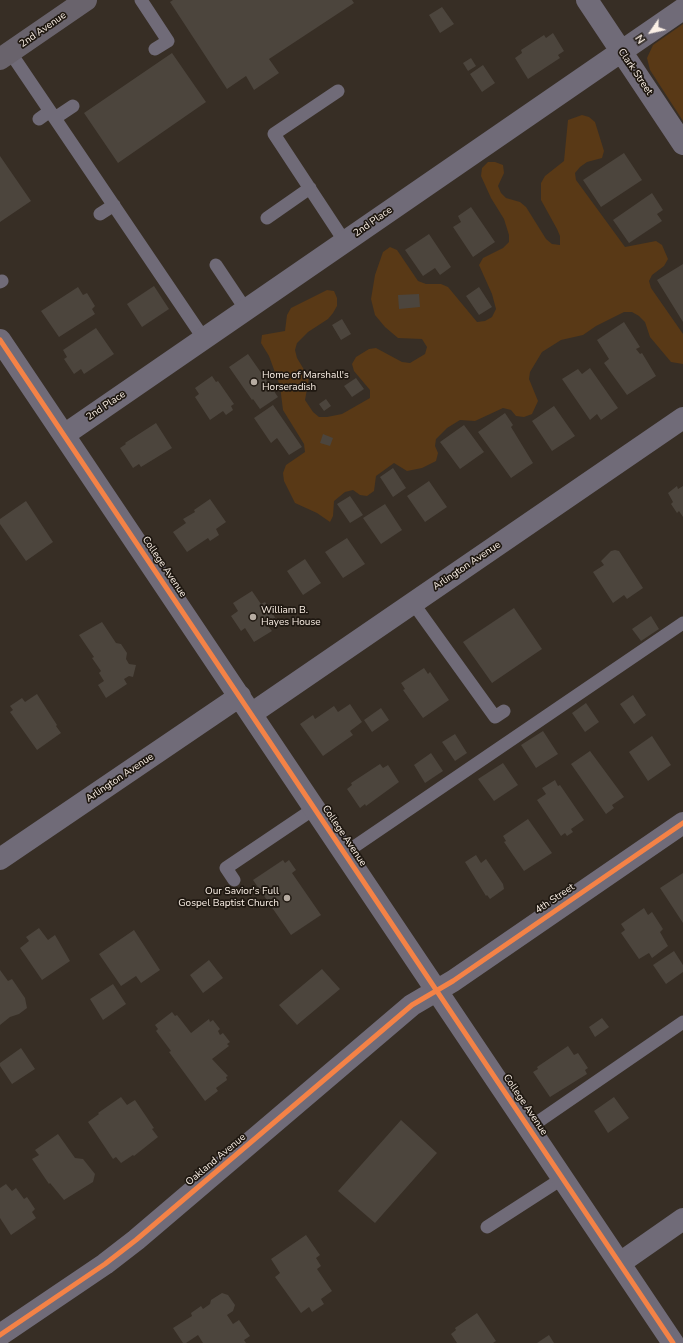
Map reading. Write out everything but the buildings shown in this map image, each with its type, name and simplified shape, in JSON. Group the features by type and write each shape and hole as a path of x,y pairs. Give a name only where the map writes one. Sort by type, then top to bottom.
{"main road":[{"name":"2nd Avenue","path":"5,56 86,0"}],"street":[{"name":"Clark Street","path":"587,0 683,144"},
{"name":"2nd Place","path":"64,435 683,9"},
{"name":"College Avenue","path":"0,340 673,1343"},
{"name":"Arlington Avenue","path":"0,859 245,705 413,603 683,418"},
{"name":"4th Street","path":"437,990 683,822"},
{"name":"Oakland Avenue","path":"0,1335 136,1240 412,1005 437,990"},
{"path":"620,1263 683,1220"}],"lane":[{"path":"141,0 168,40 155,49"},
{"path":"5,56 53,115 204,338"},
{"path":"338,92 274,134 345,242"},
{"path":"39,119 53,115 73,106"},
{"path":"267,218 310,188"},
{"path":"100,214 114,205"},
{"path":"216,265 246,310"},
{"path":"413,603 495,717 504,711"},
{"path":"345,853 683,623"},
{"path":"234,880 226,868 315,808"},
{"path":"529,1128 683,1022"},
{"path":"488,1227 563,1178"}],"shaded area":[{"path":"683,24 683,121 650,70 647,58 653,45"},
{"path":"582,115 589,117 595,122 604,151 602,158 587,162 580,167 575,173 576,180 625,247 656,241 662,245 668,259 664,266 652,275 649,281 651,288 683,334 683,364 671,362 650,337 645,322 639,316 632,312 624,312 596,326 583,335 561,340 542,352 530,372 529,379 538,401 532,414 524,417 516,416 511,410 503,408 475,421 460,420 447,428 436,439 435,446 438,453 436,461 422,468 407,471 394,463 376,476 374,491 367,496 360,495 353,490 345,492 334,501 333,516 330,522 317,513 295,503 284,481 283,473 286,465 305,452 304,444 283,410 280,386 269,356 261,343 262,335 285,331 287,315 291,308 327,290 334,291 337,298 337,306 333,313 328,319 308,332 297,343 295,350 297,358 309,378 305,400 313,412 319,417 327,417 342,414 370,398 370,390 354,371 352,364 356,357 369,349 376,348 402,362 410,363 425,354 427,347 422,339 398,338 385,327 375,315 371,299 375,275 383,252 390,247 397,250 418,281 426,284 441,284 448,287 477,322 485,321 492,317 496,309 492,294 479,265 483,258 503,248 509,242 509,235 504,219 491,198 481,176 482,168 488,162 495,162 503,165 504,173 498,186 501,193 506,198 520,202 526,207 546,239 552,244 560,245 560,236 541,200 541,183 545,176 564,161 568,120"}],"cycle path":[{"path":"0,340 673,1343"},
{"path":"0,1335 105,1264 136,1240 412,1005 453,981 683,823"}],"place":[{"name":"Home of Marshall's Horseradish","path":"254,382"},
{"name":"William B. Hayes House","path":"253,617"},
{"name":"Our Savior's Full Gospel Baptist Church","path":"287,898"}]}
